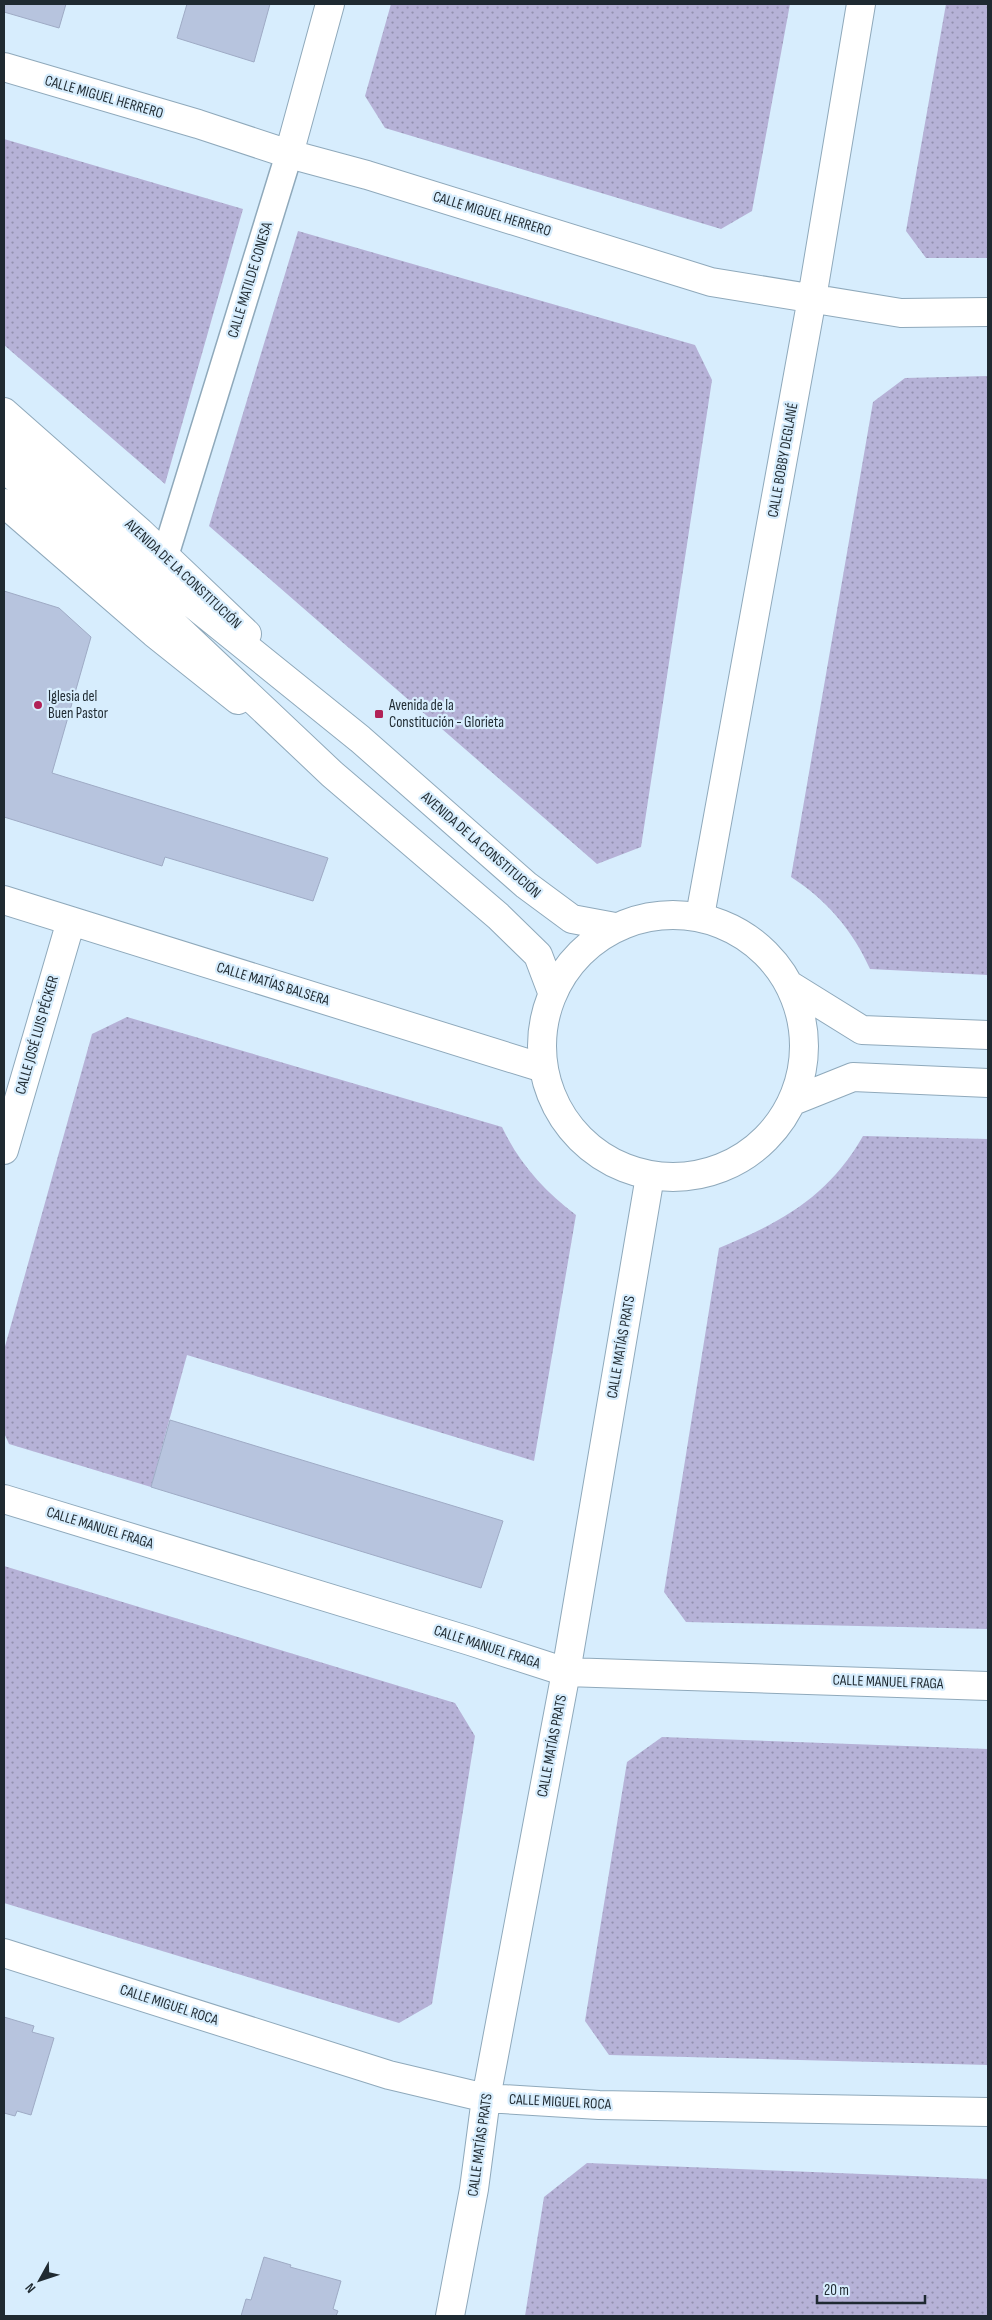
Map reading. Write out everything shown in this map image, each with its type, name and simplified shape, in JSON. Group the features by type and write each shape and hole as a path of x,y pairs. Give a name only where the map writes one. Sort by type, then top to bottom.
{"street":[{"name":"CALLE MATILDE CONESA","path":"164,556 289,154 330,4"},
{"name":"CALLE BOBBY DEGLANÉ","path":"700,916 812,298 861,4"},
{"name":"CALLE MIGUEL HERRERO","path":"4,68 198,124 289,154 367,175 711,282 901,313 988,312"},
{"name":"AVENIDA DE LA CONSTITUCIÓN","path":"4,412 164,556 360,739 526,885 572,919 615,927"},
{"name":"AVENIDA DE LA CONSTITUCIÓN","path":"4,439 158,576 360,739"},
{"path":"4,468 66,523 332,774"},
{"path":"4,503 154,633 332,774 498,916 538,955 552,992"},
{"name":"CALLE MATÍAS BALSERA","path":"4,900 543,1068"},
{"path":"791,986 805,1033 804,1065 793,1101 767,1139 738,1161 689,1177 650,1176 602,1156 569,1126 545,1077 543,1068 542,1034 552,992 581,951 615,927 634,919 680,914 700,916 757,944 791,986 862,1030 988,1035"},
{"name":"CALLE JOSÉ LUIS PÉCKER","path":"4,1150 71,921"},
{"path":"793,1101 853,1077 988,1083"},
{"name":"CALLE MATÍAS PRATS","path":"450,2316 474,2189 486,2098 566,1672 650,1176"},
{"name":"CALLE MANUEL FRAGA","path":"4,1499 566,1672 988,1686"},
{"name":"CALLE MIGUEL ROCA","path":"4,1953 389,2075 486,2098 600,2105 988,2112"}],"shaded area":[{"path":"391,4 790,4 752,211 721,229 385,128 365,96"},
{"path":"946,4 988,4 988,258 926,258 906,231"},
{"path":"4,139 243,209 165,484 4,345"},
{"path":"298,231 695,345 712,380 641,847 597,864 209,526"},
{"path":"988,376 988,975 870,969 856,942 838,917 816,896 791,877 873,402 905,378"},
{"path":"127,1017 502,1127 516,1153 533,1175 553,1196 576,1215 534,1461 187,1355 151,1487 9,1444 4,1433 4,1350 92,1034"},
{"path":"863,1136 988,1139 988,1629 686,1622 664,1592 719,1248 783,1217 819,1191 835,1176"},
{"path":"4,1566 455,1703 475,1736 432,2004 399,2023 4,1903"},
{"path":"662,1737 988,1749 988,2065 609,2055 585,2021 627,1762"},
{"path":"587,2163 988,2179 988,2316 525,2316 544,2197"}],"building":[{"path":"4,4 66,4 59,28 4,12"},
{"path":"187,4 270,4 254,62 177,38"},
{"name":"Iglesia del Buen Pastor","path":"4,591 59,608 91,637 52,773 328,858 313,901 165,857 162,866 4,817"},
{"path":"170,1420 503,1521 481,1588 151,1487"},
{"path":"4,2017 34,2026 32,2032 54,2038 31,2115 17,2111 15,2116 4,2113"},
{"path":"264,2257 291,2265 290,2267 341,2281 333,2309 338,2311 336,2316 241,2316 246,2299 251,2300"}],"place":[{"name":"Iglesia del Buen Pastor","path":"38,705"},
{"name":"Avenida de la Constitución - Glorieta","path":"379,714"}]}
